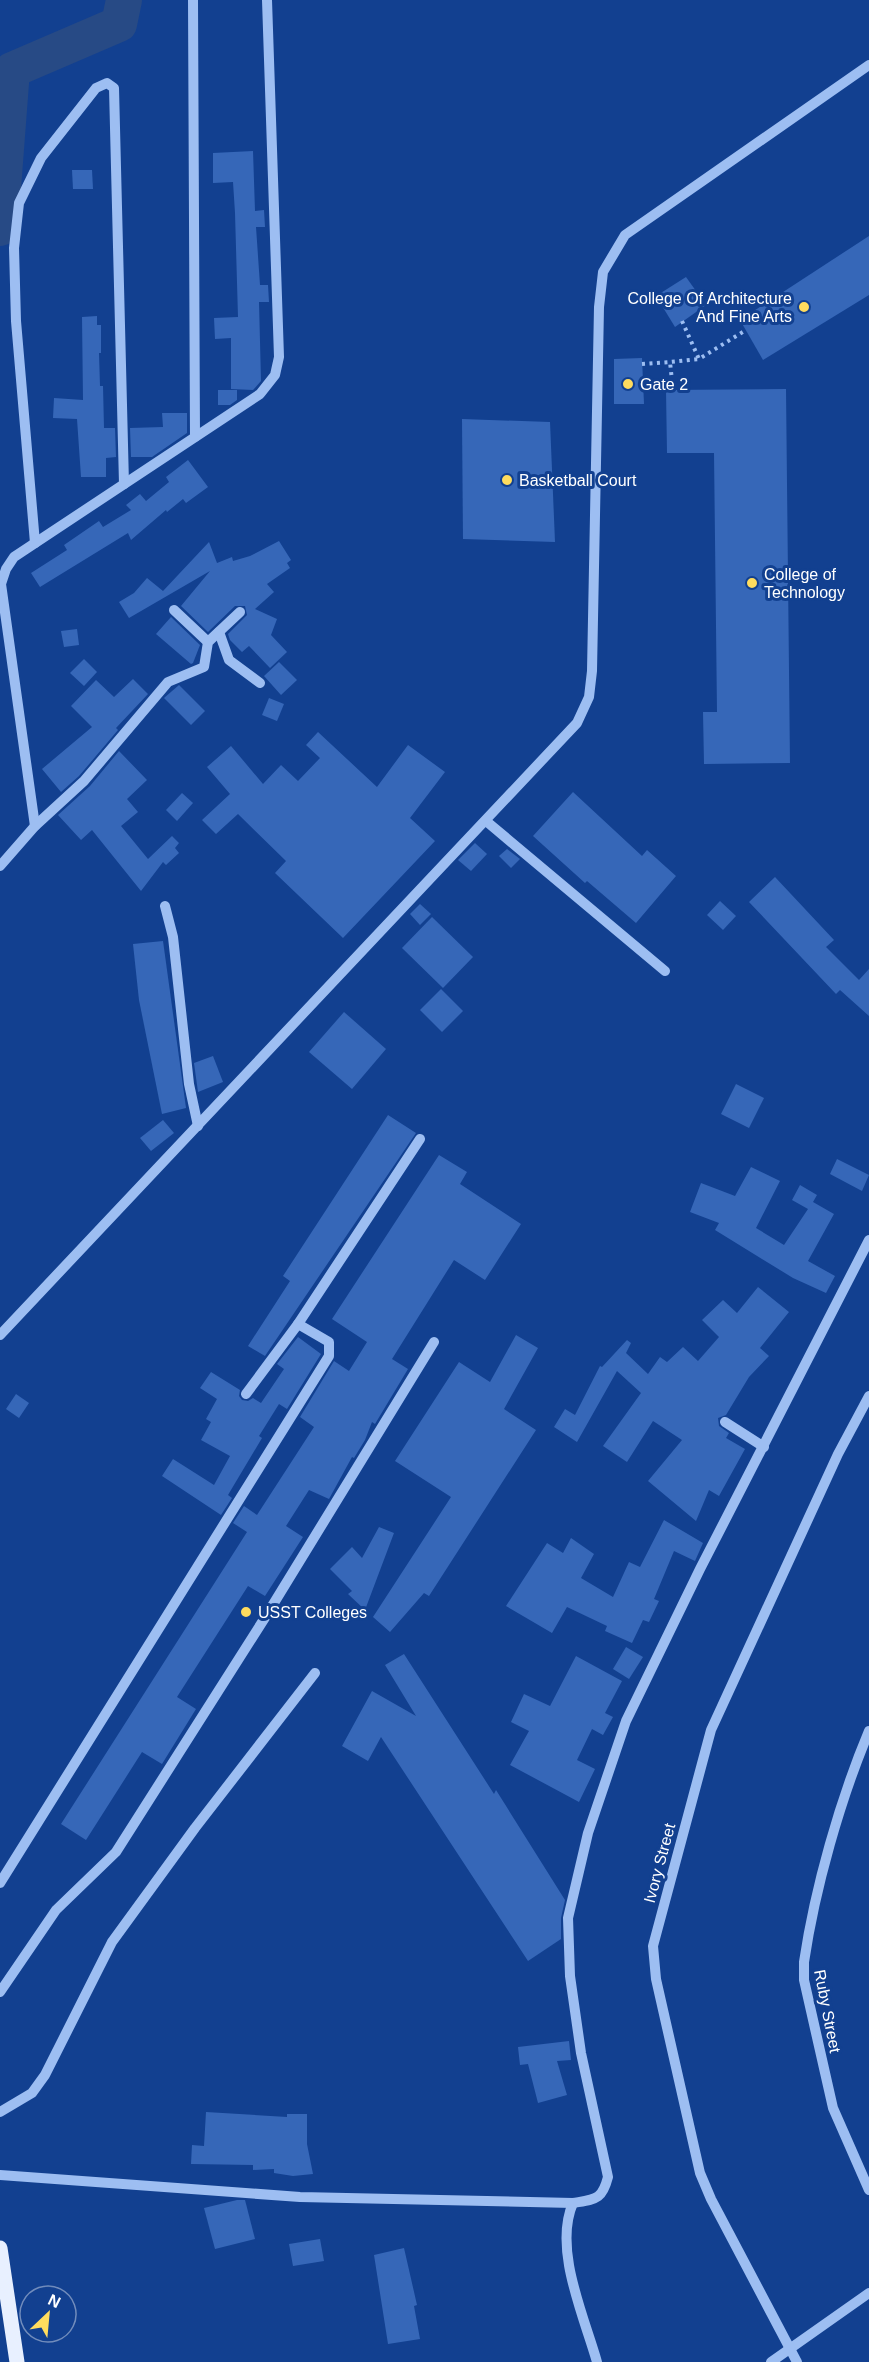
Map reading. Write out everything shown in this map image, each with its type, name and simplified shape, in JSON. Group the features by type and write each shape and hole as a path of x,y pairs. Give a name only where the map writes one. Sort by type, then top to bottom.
{"main road":[{"path":"0,2248 17,2362"}],"street":[{"path":"193,0 195,437"},
{"path":"34,826 2,584 6,569 14,557 260,394 275,375 279,357 267,0"},
{"path":"0,1335 577,723 589,697 599,307 603,272 625,235 869,65"},
{"path":"35,543 16,321 14,248 19,203 40,158 96,88 107,83 114,88 124,484"},
{"path":"174,610 208,642"},
{"path":"0,866 34,826 84,781 168,682 204,667 208,642 240,612"},
{"path":"219,632 229,660 260,683"},
{"path":"486,821 665,971"},
{"path":"165,906 174,937 186,1062 198,1126"},
{"path":"246,1394 297,1324 420,1139"},
{"path":"0,2175 300,2197 573,2203 596,2199 604,2192 608,2177 581,2053 570,1976 568,1918 598,1797 626,1721 700,1569 869,1240"},
{"path":"0,1883 329,1356 328,1342 297,1324"},
{"path":"0,1992 56,1910 116,1852 266,1616 434,1342"},
{"name":"Ivory Street","path":"797,2362 711,2199 700,2173 656,1980 653,1946 711,1730 838,1454 869,1396"},
{"path":"725,1422 764,1447"},
{"path":"0,2112 32,2093 45,2075 112,1942 195,1828 315,1673"},
{"name":"Ruby Street","path":"869,1731 850,1776 804,1962 804,1980 833,2108 869,2190"},
{"path":"573,2203 566,2228 568,2251 574,2288 597,2362"},
{"path":"771,2362 869,2294"}],"path":[{"path":"682,321 699,359"},
{"path":"642,364 699,359 746,330"},
{"path":"670,362 674,390"}],"building":[{"path":"253,151 255,211 264,210 265,227 256,227 260,285 268,285 269,302 259,302 261,381 253,390 231,389 231,338 215,339 214,318 238,317 233,182 213,183 213,153"},
{"path":"72,170 92,170 93,189 73,189"},
{"name":"College Of Architecture And Fine Arts","path":"869,236 869,295 763,360 740,320"},
{"path":"686,277 706,305 675,327 656,296"},
{"path":"97,316 97,325 101,325 101,353 99,353 104,428 115,428 116,457 106,458 106,477 81,477 77,419 53,418 54,398 83,400 82,317"},
{"name":"Gate 2","path":"642,358 644,404 614,404 614,359"},
{"name":"College of Technology","path":"786,389 790,763 704,764 703,712 717,712 714,453 667,453 666,390"},
{"path":"218,390 237,390 237,400 230,405 218,405"},
{"path":"162,413 187,413 187,433 152,457 131,457 130,428 163,427"},
{"name":"Basketball Court","path":"462,419 550,422 555,542 463,539"},
{"path":"188,460 208,487 186,503 183,499 167,512 166,510 131,540 128,533 40,587 31,573 67,550 64,545 99,521 103,527 131,510 126,505 140,494 146,501 169,482 166,477"},
{"path":"279,541 291,560 287,563 290,568 267,584 274,592 255,609 277,619 271,635 287,652 270,668 249,646 242,652 230,640 228,634 247,615 245,606 235,606 208,632 181,606 210,571 129,618 119,602 134,593 147,578 163,591 209,542 217,563 232,557 233,561 250,556"},
{"path":"171,617 200,645 191,664 156,634"},
{"path":"77,629 79,645 64,647 61,631"},
{"path":"84,659 97,672 84,686 70,673"},
{"path":"279,662 297,680 281,695 264,676"},
{"path":"133,679 148,694 116,728 118,730 79,776 61,792 42,769 92,727 71,706 96,680 114,697"},
{"path":"179,685 205,711 191,725 164,698"},
{"path":"269,698 284,704 277,721 262,715"},
{"path":"318,732 377,787 408,745 445,772 410,818 435,841 343,938 275,873 286,861 238,814 216,834 202,820 230,794 207,767 231,746 263,784 281,765 298,781 320,758 306,745"},
{"path":"119,751 147,780 127,799 138,812 121,826 148,859 172,836 179,843 175,848 179,853 166,865 163,862 141,891 92,830 81,840 58,815 90,786"},
{"path":"573,792 642,856 647,850 676,876 636,923 587,881 585,883 533,836"},
{"path":"182,793 193,803 177,821 166,810"},
{"path":"475,843 487,854 471,871 458,860"},
{"path":"507,849 520,859 511,868 499,856"},
{"path":"775,877 834,940 826,947 859,980 869,969 869,1016 840,990 836,994 749,902"},
{"path":"720,901 736,916 723,930 707,915"},
{"path":"420,904 431,914 420,925 410,914"},
{"path":"432,917 473,957 443,988 402,948"},
{"path":"163,941 186,1108 162,1114 139,1000 133,944"},
{"path":"441,989 463,1011 442,1032 420,1010"},
{"path":"344,1012 386,1049 352,1089 309,1052"},
{"path":"213,1056 223,1082 198,1092 194,1063"},
{"path":"736,1084 764,1098 749,1128 721,1114"},
{"path":"388,1115 416,1133 265,1356 248,1346 290,1281 283,1276"},
{"path":"163,1120 174,1133 151,1151 140,1138"},
{"path":"439,1155 467,1172 460,1184 521,1224 485,1280 454,1260 392,1359 408,1369 375,1424 372,1422 365,1440 354,1458 352,1457 329,1499 309,1490 286,1526 303,1537 265,1596 248,1586 177,1697 196,1709 162,1764 142,1752 86,1840 61,1824 247,1532 233,1523 244,1506 257,1515 314,1427 300,1417 334,1361 349,1371 367,1342 332,1319"},
{"path":"837,1159 869,1175 862,1191 830,1174"},
{"path":"751,1167 780,1181 756,1228 784,1245 808,1209 792,1200 800,1185 817,1195 813,1202 834,1214 808,1261 835,1276 826,1293 793,1278 715,1230 719,1223 690,1212 701,1183 735,1196"},
{"path":"758,1287 789,1312 760,1348 769,1356 749,1377 726,1415 718,1418 719,1426 729,1433 726,1438 745,1449 719,1496 709,1490 696,1521 648,1481 682,1440 653,1421 627,1462 603,1446 641,1393 617,1371 577,1442 554,1427 565,1409 575,1415 600,1366 602,1367 627,1340 631,1343 626,1353 648,1374 660,1357 667,1362 683,1347 698,1361 719,1337 702,1320 723,1300 737,1313"},
{"path":"516,1335 538,1348 504,1409 536,1430 429,1596 424,1593 390,1632 373,1617 451,1497 395,1461 459,1362 490,1382"},
{"path":"298,1337 321,1354 287,1409 279,1404 259,1436 262,1438 228,1495 232,1498 221,1515 162,1476 173,1459 214,1485 230,1456 201,1440 211,1422 206,1419 217,1399 200,1388 211,1372 240,1390 239,1396 242,1400 248,1401 253,1398 261,1403 284,1369 277,1364"},
{"path":"16,1394 29,1403 19,1418 6,1409"},
{"path":"664,1520 703,1543 695,1561 674,1551 654,1599 659,1601 649,1622 643,1620 632,1643 605,1631 607,1626 567,1607 552,1633 506,1606 547,1543 563,1553 571,1538 594,1554 581,1578 613,1597 629,1562 640,1567"},
{"path":"379,1527 394,1533 365,1610 348,1594 352,1591 330,1569 352,1547 362,1558"},
{"path":"626,1647 643,1657 629,1679 613,1669"},
{"path":"404,1654 494,1794 496,1790 565,1900 561,1918 561,1939 528,1961 381,1737 368,1761 342,1746 372,1691 416,1716 385,1665"},
{"path":"576,1656 622,1681 605,1713 613,1717 603,1735 592,1729 577,1760 595,1769 579,1802 510,1765 529,1731 511,1722 524,1694 550,1706"},
{"path":"569,2041 571,2060 557,2061 567,2095 538,2103 528,2064 520,2065 518,2047"},
{"path":"206,2112 287,2117 287,2114 307,2114 307,2144 313,2174 293,2176 274,2173 274,2169 253,2170 253,2165 191,2164 192,2145 204,2146"},
{"path":"245,2200 255,2239 215,2249 204,2208"},
{"path":"320,2239 324,2261 293,2266 289,2244"},
{"path":"404,2248 417,2305 414,2306 420,2339 388,2344 374,2255"}],"waterway":[{"path":"0,228 12,70 119,24 124,0"}],"place":[{"name":"College Of Architecture And Fine Arts","path":"804,307"},
{"name":"Gate 2","path":"628,384"},
{"name":"Basketball Court","path":"507,480"},
{"name":"College of Technology","path":"752,583"},
{"name":"USST Colleges","path":"246,1612"}]}
